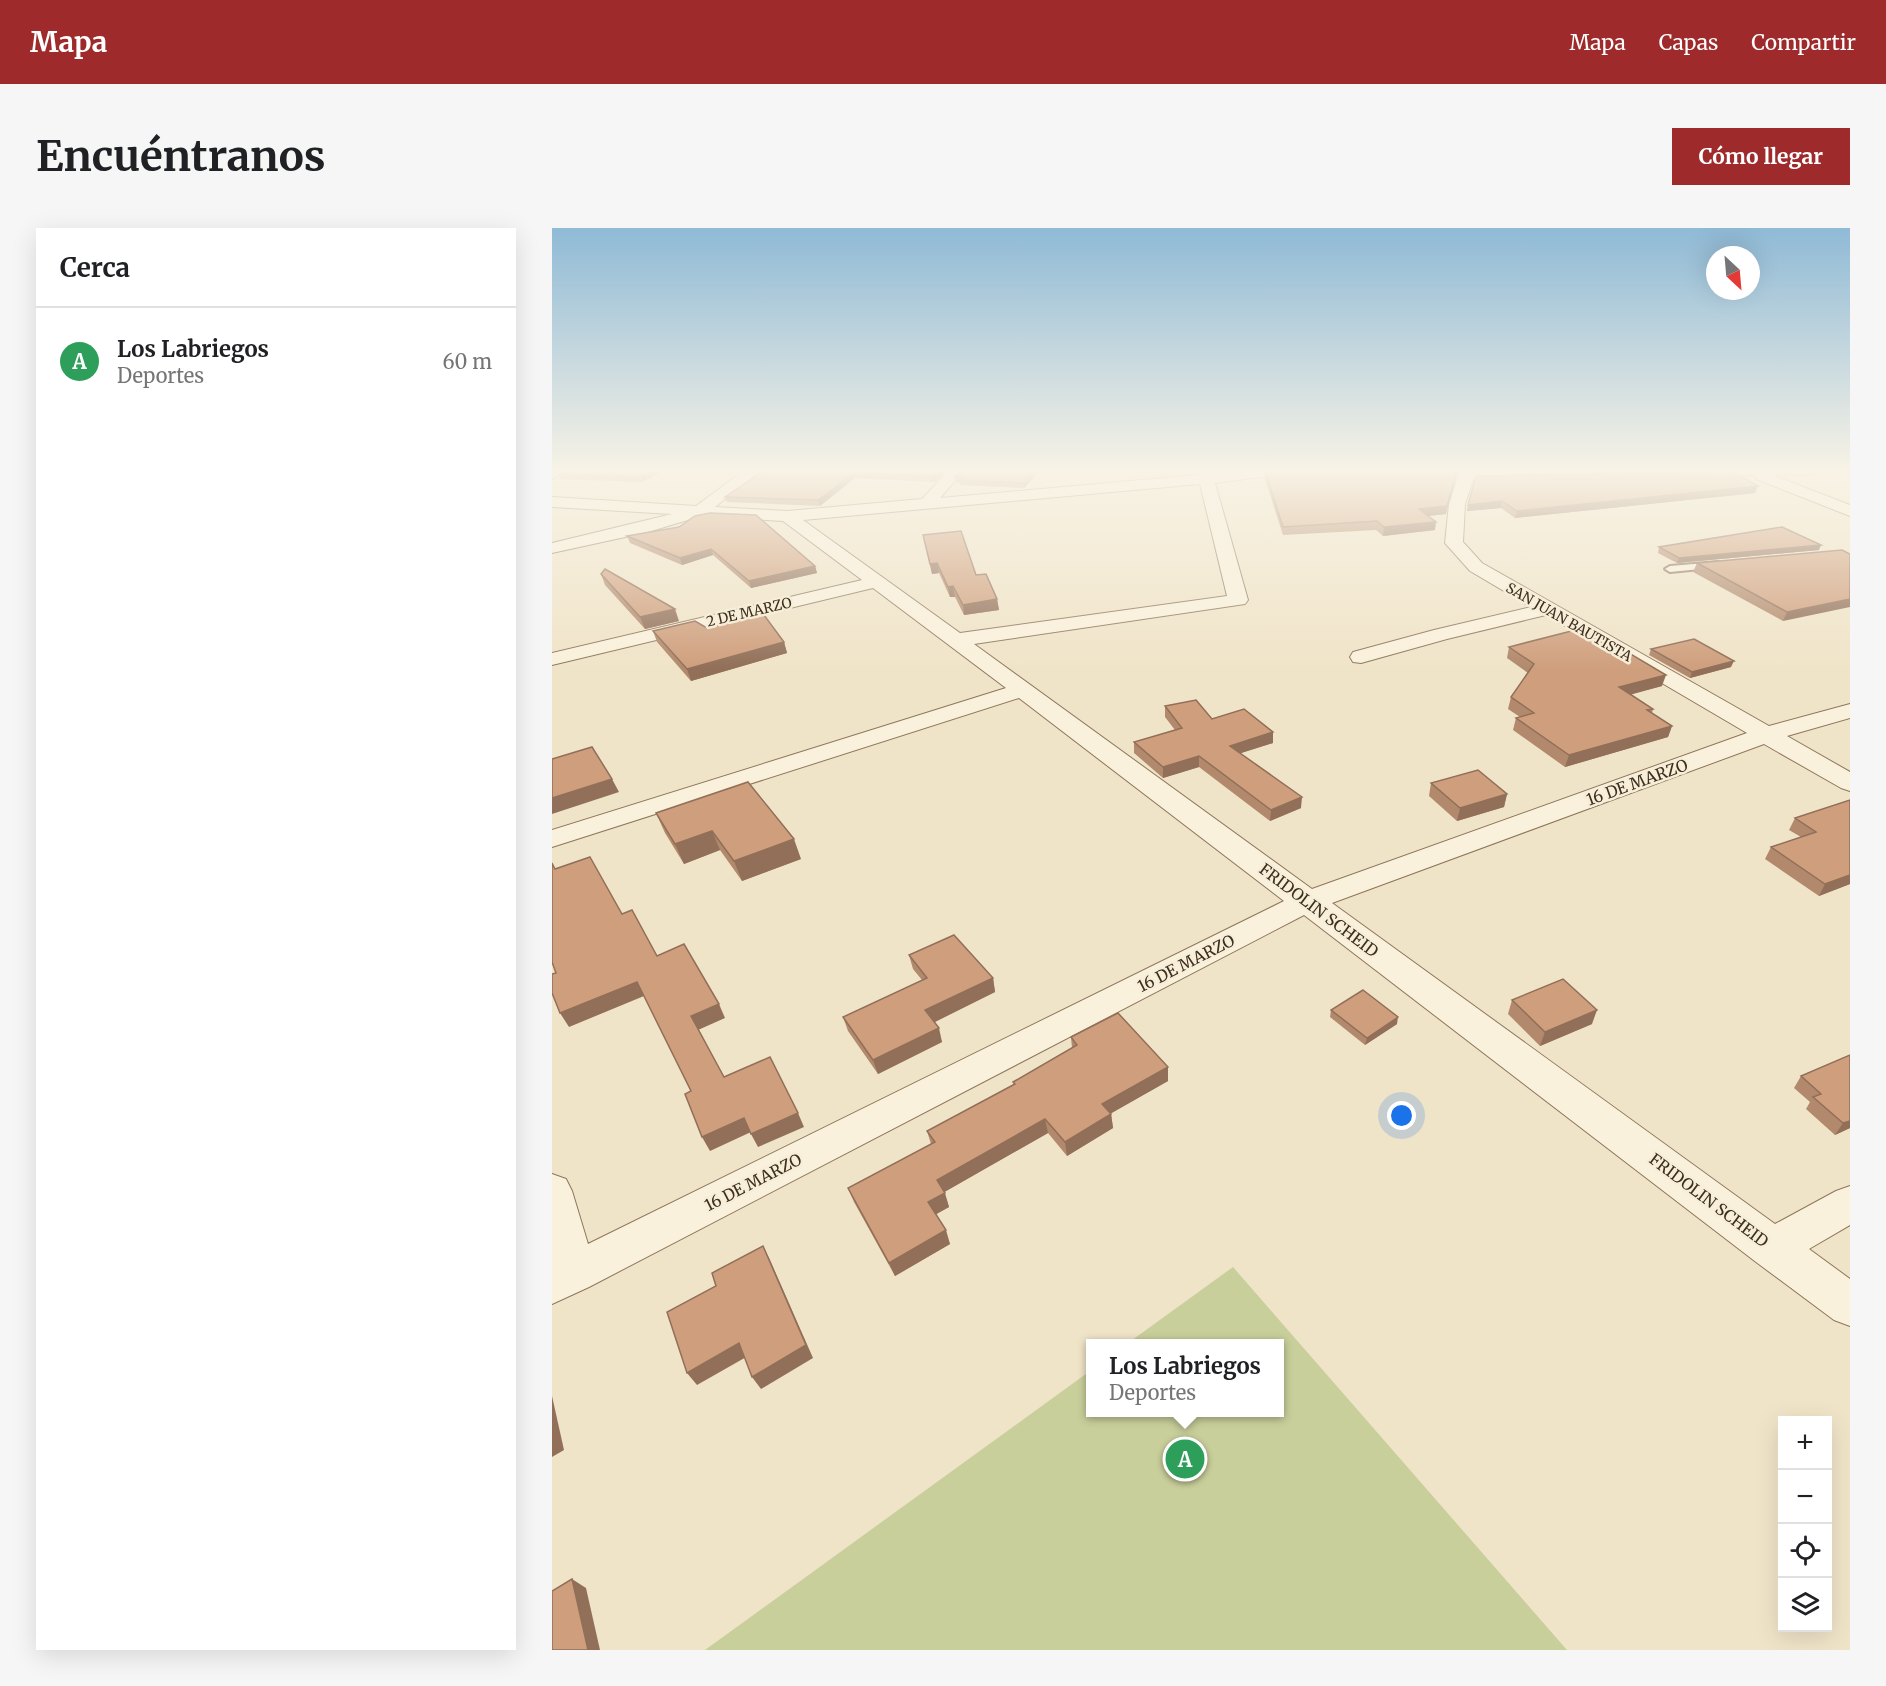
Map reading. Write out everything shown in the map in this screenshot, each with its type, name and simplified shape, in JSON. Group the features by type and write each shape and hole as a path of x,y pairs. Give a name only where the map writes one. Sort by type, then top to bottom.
{"street":[{"path":"552,548 604,536"},
{"name":"FRIDOLIN SCHEID","path":"814,536 1850,1305"},
{"path":"956,640 1238,600 1221,536"},
{"name":"SAN JUAN BAUTISTA","path":"1455,536 1454,543 1476,567 1850,783"},
{"name":"2 DE MARZO","path":"552,659 876,582"},
{"path":"1361,657 1442,634 1548,609"},
{"path":"552,839 1022,690"},
{"name":"16 DE MARZO","path":"563,1278 1308,901 1765,735 1850,711"},
{"path":"552,1191 563,1278"},
{"path":"1772,1248 1850,1204"}],"lane":[{"path":"1670,569 1726,564"}],"green space":[{"path":"1233,1267 1567,1650 705,1650 1086,1374 1086,1417 1284,1417 1284,1339 1134,1339"}],"building":[{"path":"628,536 781,536 815,566 749,581 711,549 680,558"},
{"path":"923,536 963,536 976,575 986,574 997,599 963,605 953,586 948,587 937,563 930,564"},
{"path":"1724,536 1802,536 1821,545 1679,558 1659,547"},
{"path":"1842,550 1850,554 1850,599 1787,612 1697,563"},
{"path":"605,569 675,609 640,617 601,574"},
{"path":"764,615 784,642 687,669 653,631 695,621 707,628"},
{"path":"1579,629 1619,652 1624,650 1666,675 1619,687 1653,709 1647,710 1672,726 1569,755 1516,718 1534,713 1511,697 1534,664 1509,647"},
{"path":"1694,639 1734,661 1692,672 1651,649"},
{"path":"1196,700 1212,719 1244,709 1273,732 1230,746 1302,797 1271,810 1199,756 1163,767 1134,742 1182,728 1165,706"},
{"path":"592,747 612,779 552,798 552,759"},
{"path":"1478,770 1507,794 1460,808 1431,783"},
{"path":"748,782 794,839 734,861 712,831 675,844 656,813"},
{"path":"1850,800 1850,875 1825,884 1771,847 1816,832 1795,818"},
{"path":"590,857 622,914 632,910 657,956 684,944 719,1004 691,1016 724,1077 770,1057 798,1113 751,1134 744,1118 702,1137 685,1094 691,1091 637,982 560,1013 552,993 552,974 556,973 552,962 552,863 555,869"},
{"path":"954,935 993,978 925,1010 939,1028 873,1060 843,1017 927,978 909,955"},
{"path":"1563,979 1597,1010 1545,1032 1512,1000"},
{"path":"1363,990 1398,1017 1367,1038 1331,1010"},
{"path":"1118,1013 1168,1067 1102,1104 1111,1114 1065,1142 1045,1119 937,1180 945,1193 928,1202 946,1230 889,1263 848,1188 935,1142 927,1131 1015,1084 1013,1082 1077,1045 1071,1037"},
{"path":"1850,1055 1850,1121 1843,1123 1813,1097 1821,1094 1801,1076"},
{"path":"763,1246 806,1345 752,1377 739,1343 687,1373 667,1312 716,1286 712,1273"},
{"path":"572,1579 588,1650 552,1650 552,1591"}],"place":[{"name":"Los Labriegos","path":"1185,1459"}]}
